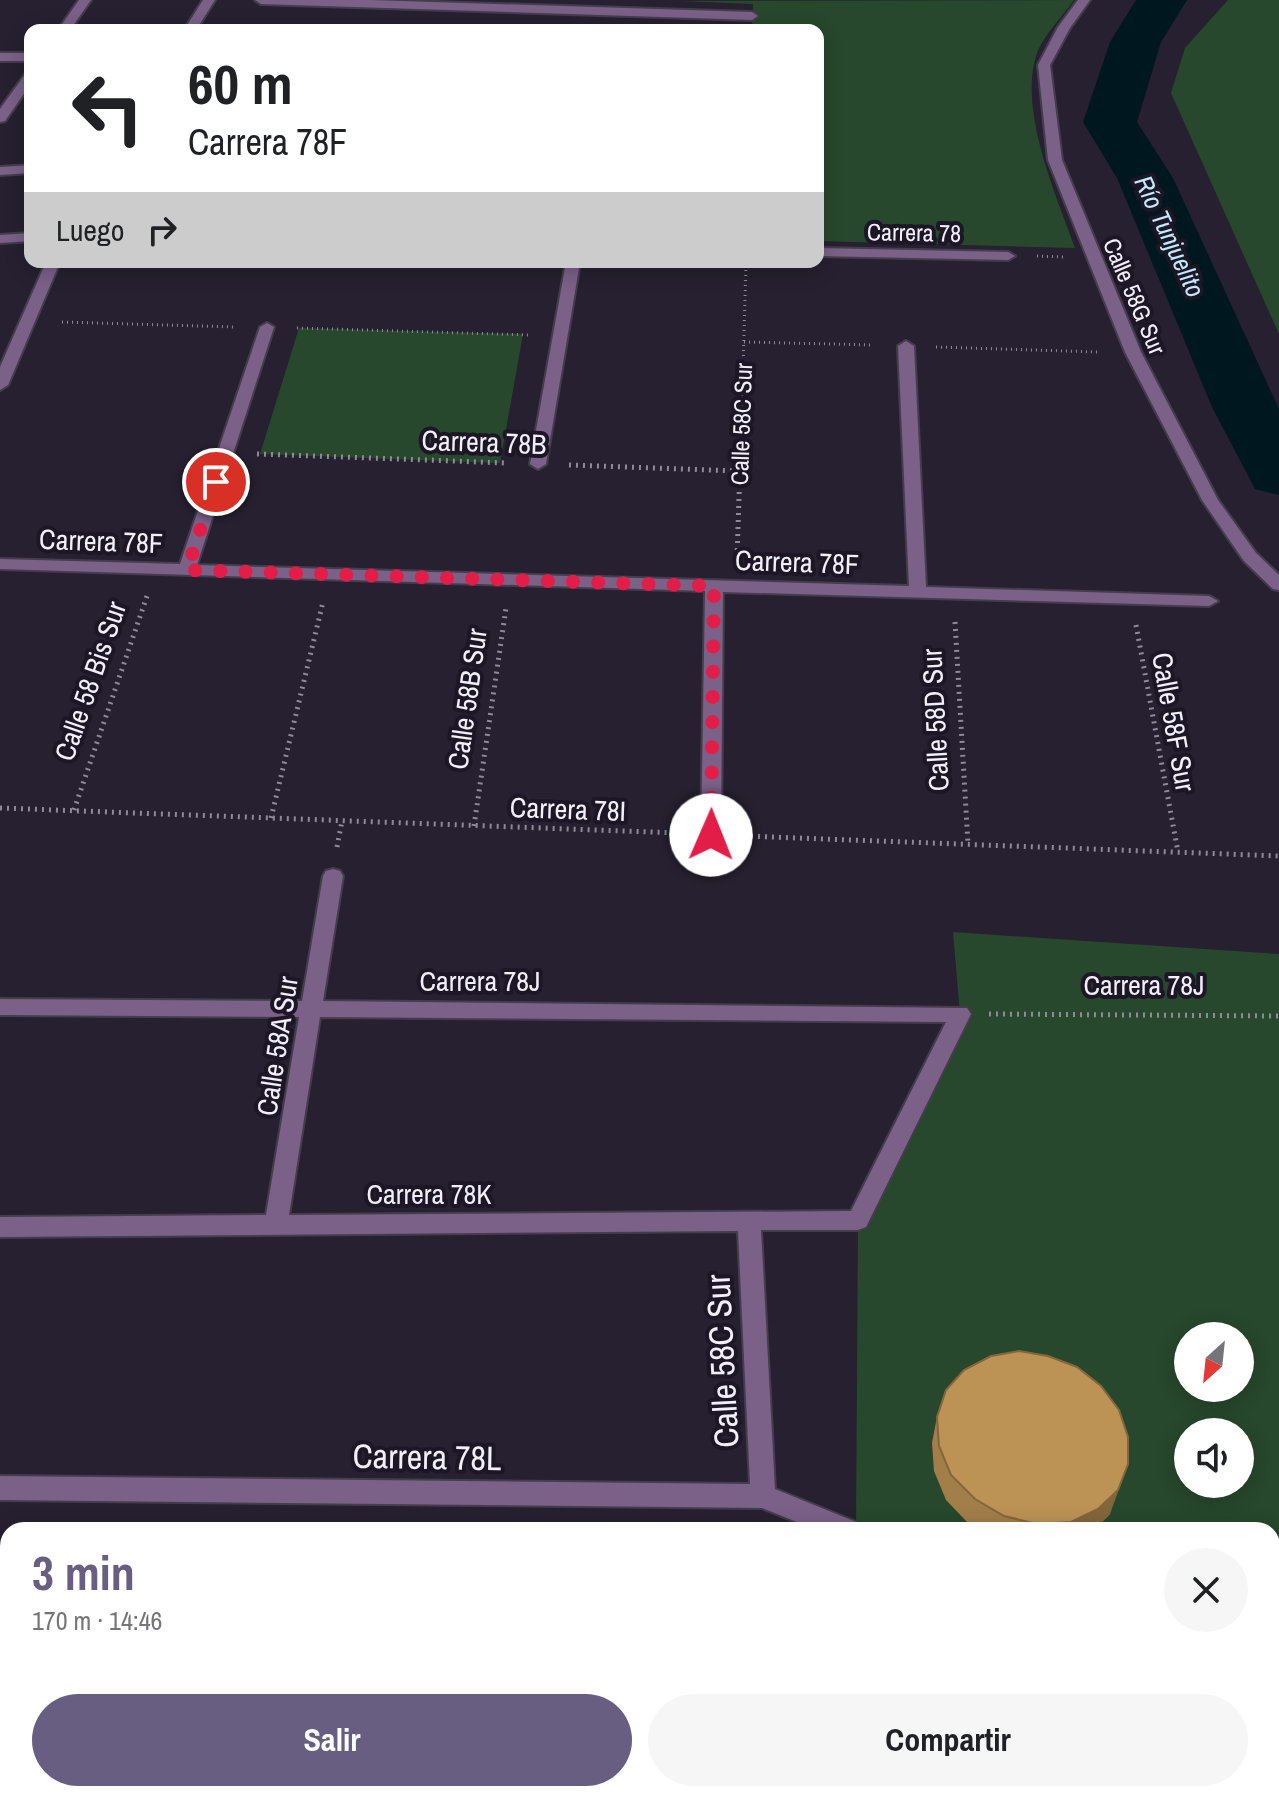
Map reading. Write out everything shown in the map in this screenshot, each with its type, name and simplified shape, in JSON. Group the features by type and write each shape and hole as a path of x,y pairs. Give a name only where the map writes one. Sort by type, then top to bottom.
{"street":[{"path":"68,24 85,0"},
{"path":"194,24 209,0"},
{"path":"261,0 527,4 600,16 752,16"},
{"name":"Calle 58G Sur","path":"1084,0 1064,27 1044,65 1055,160 1133,352 1210,500 1250,557 1279,585"},
{"path":"0,57 24,57"},
{"path":"0,117 24,84"},
{"path":"0,171 24,169"},
{"path":"0,239 24,237"},
{"name":"Carrera 78","path":"824,252 1008,256"},
{"path":"0,385 50,268"},
{"path":"538,464 572,268"},
{"path":"187,570 267,327"},
{"path":"906,346 918,592"},
{"name":"Carrera 78F","path":"0,564 1209,601"},
{"path":"711,835 714,586"},
{"name":"Calle 58A Sur","path":"276,1225 333,876"},
{"name":"Carrera 78J","path":"0,1007 960,1014"},
{"name":"Carrera 78K","path":"0,1227 858,1220 960,1014"},
{"name":"Calle 58C Sur","path":"749,1221 763,1496"},
{"name":"Carrera 78L","path":"0,1488 763,1496 827,1522"}],"path":[{"path":"1008,256 1094,257"},
{"name":"Calle 58C Sur","path":"736,586 746,268"},
{"name":"Carrera 78B","path":"226,453 740,471"},
{"name":"Calle 58 Bis Sur","path":"74,810 156,569"},
{"path":"271,818 330,574"},
{"name":"Calle 58B Sur","path":"474,826 510,580"},
{"name":"Calle 58D Sur","path":"953,593 968,844"},
{"name":"Calle 58F Sur","path":"1131,598 1178,852"},
{"name":"Carrera 78I","path":"0,808 1279,856"},
{"name":"Carrera 78J","path":"960,1014 1279,1016"}],"green space":[{"path":"1074,0 1047,34 1036,56 1032,102 1042,153 1075,248 824,241 824,24 752,24 753,4 679,1"},
{"path":"1228,0 1279,0 1279,334 1171,93 1185,48"},
{"path":"299,328 523,334 500,463 260,454"},
{"path":"953,932 1279,954 1279,1522 856,1522 858,1220 960,1014"}],"building":[{"path":"1019,1351 1048,1356 1077,1367 1101,1386 1119,1410 1128,1437 1128,1464 1118,1490 1098,1509 1071,1522 1029,1522 1004,1516 975,1499 951,1475 939,1446 937,1417 946,1390 964,1370 991,1356"}],"waterway":[{"name":"Río Tunjuelito","path":"1162,0 1136,42 1110,122 1145,178 1245,407 1279,475"}],"route":[{"path":"216,482 187,570 714,586 711,835"}]}
